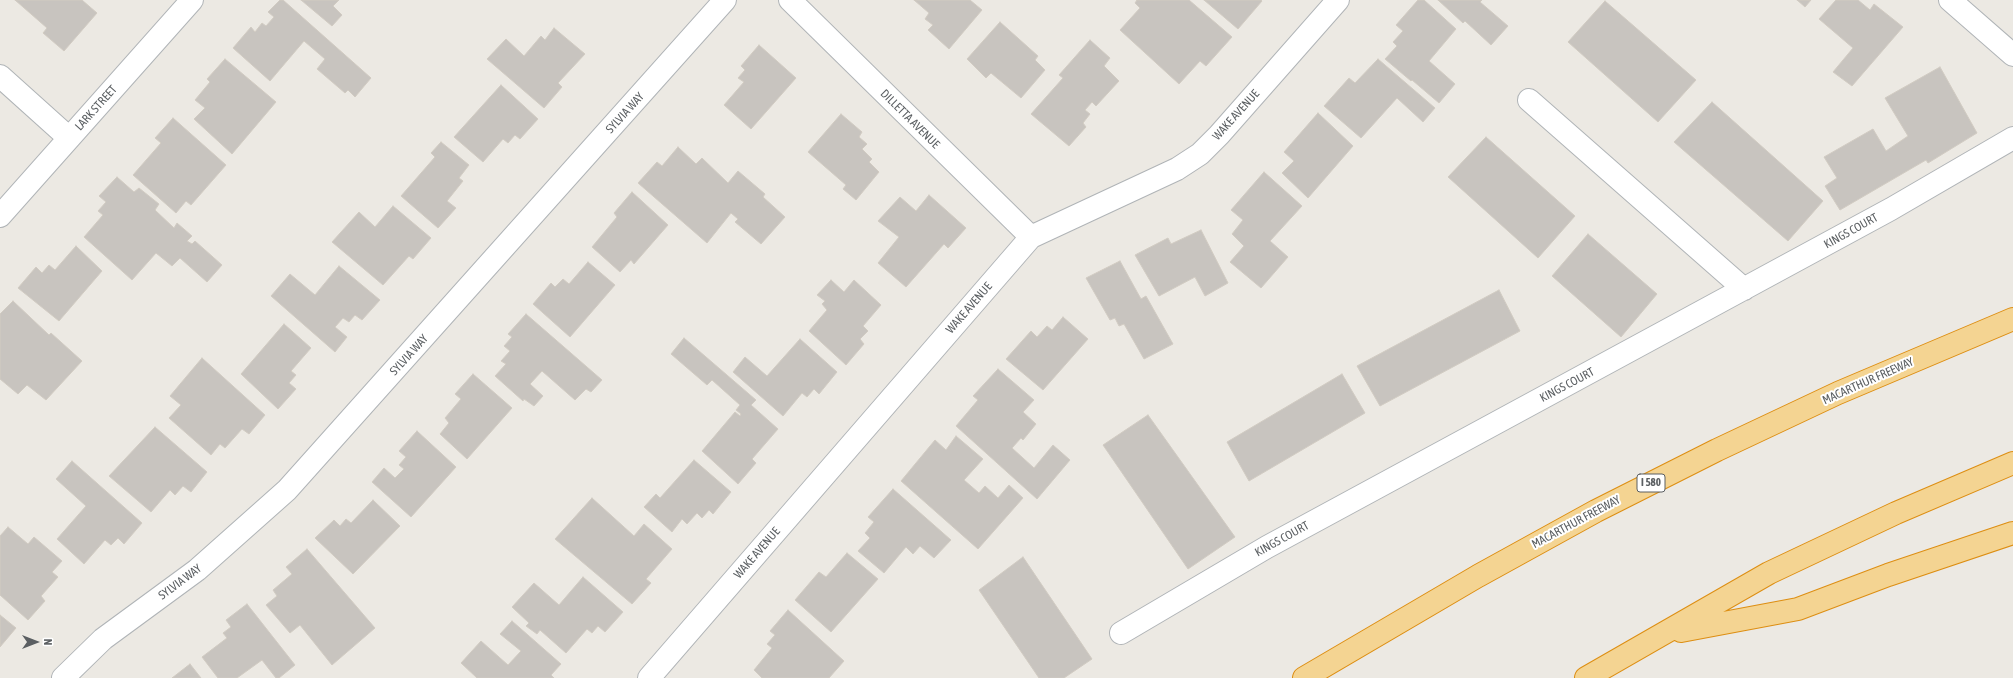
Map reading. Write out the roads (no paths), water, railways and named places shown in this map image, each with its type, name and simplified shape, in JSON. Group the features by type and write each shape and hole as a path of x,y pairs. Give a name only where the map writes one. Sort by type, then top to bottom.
{"highway":[{"name":"MACARTHUR FREEWAY","path":"1304,678 1478,576 1603,507 1717,450 1838,393 2013,320"},
{"path":"1586,678 1769,573 1896,513 2013,463"},
{"path":"1664,634 1798,609 1888,575 2013,533"}],"street":[{"name":"LARK STREET","path":"0,216 192,0"},
{"name":"SYLVIA WAY","path":"62,678 104,639 197,570 288,490 726,0"},
{"name":"DILLETTA AVENUE","path":"790,0 1031,237"},
{"name":"WAKE AVENUE","path":"649,678 1031,237 1149,183 1177,169 1200,154 1219,135 1338,0"},
{"path":"1950,0 2013,55"},
{"path":"0,76 69,138"},
{"path":"1529,100 1744,289"},
{"name":"KINGS COURT","path":"1121,633 1266,547 1744,289 1921,192 2013,138"}]}
